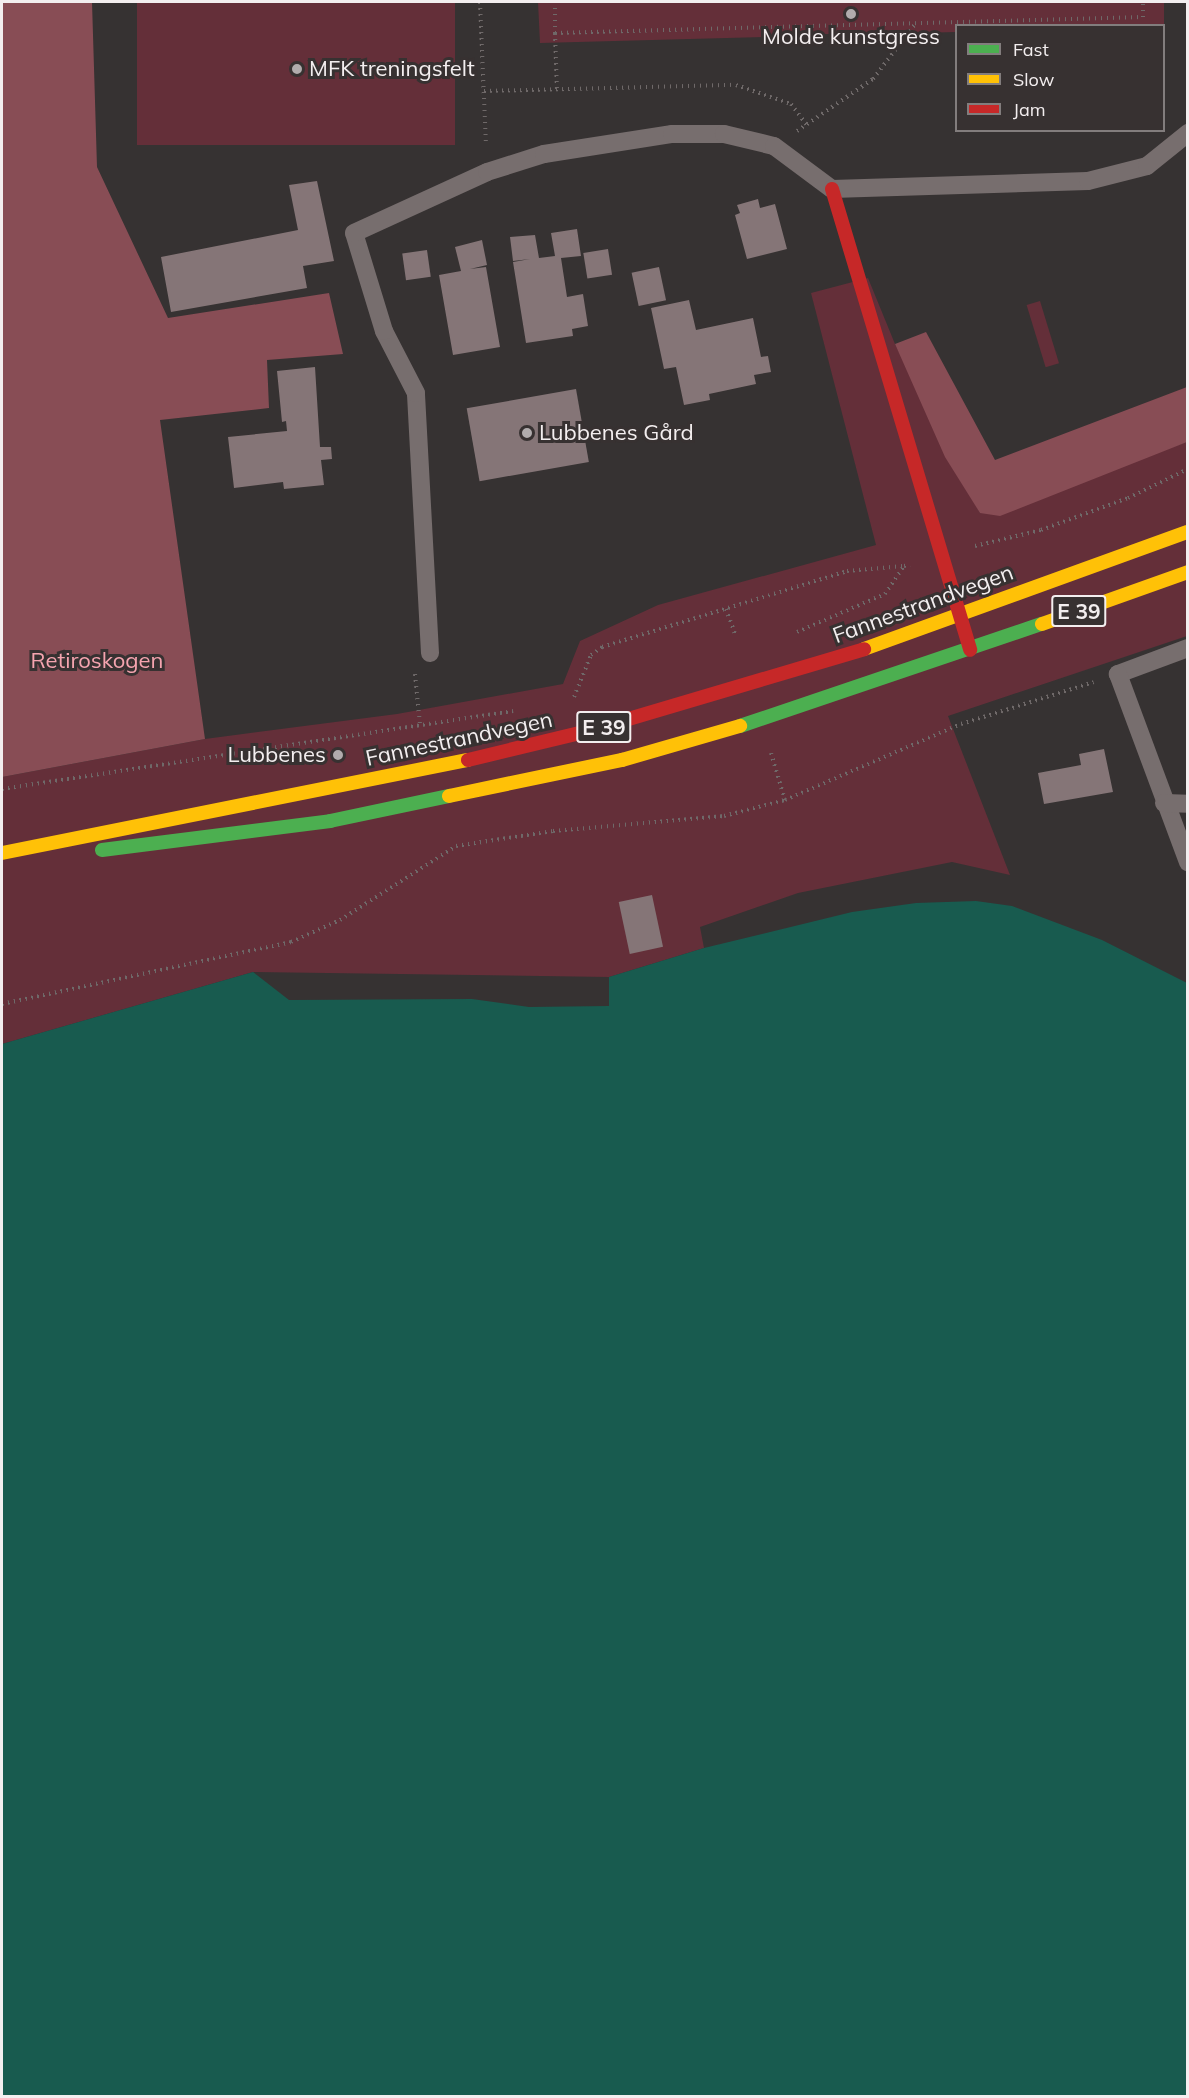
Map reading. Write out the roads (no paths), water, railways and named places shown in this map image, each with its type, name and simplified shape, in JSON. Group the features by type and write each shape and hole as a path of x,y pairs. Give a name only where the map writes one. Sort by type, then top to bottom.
{"main road":[{"path":"832,189 956,615 970,650"},
{"name":"Fannestrandvegen","path":"2,853 432,767 588,731 826,662 1188,532"},
{"name":"E 39","path":"2,861 261,831 473,794 654,751 970,650 1188,572"}],"lane":[{"path":"430,653 416,393 384,331 354,233 487,172 544,154 672,134 724,134 774,146 832,189 1088,181 1147,165 1188,133"},
{"path":"1188,648 1118,674 1164,803 1188,862"},
{"path":"1164,803 1188,804"}],"place":[{"name":"Molde kunstgress","path":"851,14"},
{"name":"MFK treningsfelt","path":"297,69"},
{"name":"Lubbenes Gård","path":"527,433"},
{"name":"Lubbenes","path":"338,755"}],"park label":[{"name":"Retiroskogen","path":"97,661"}]}
